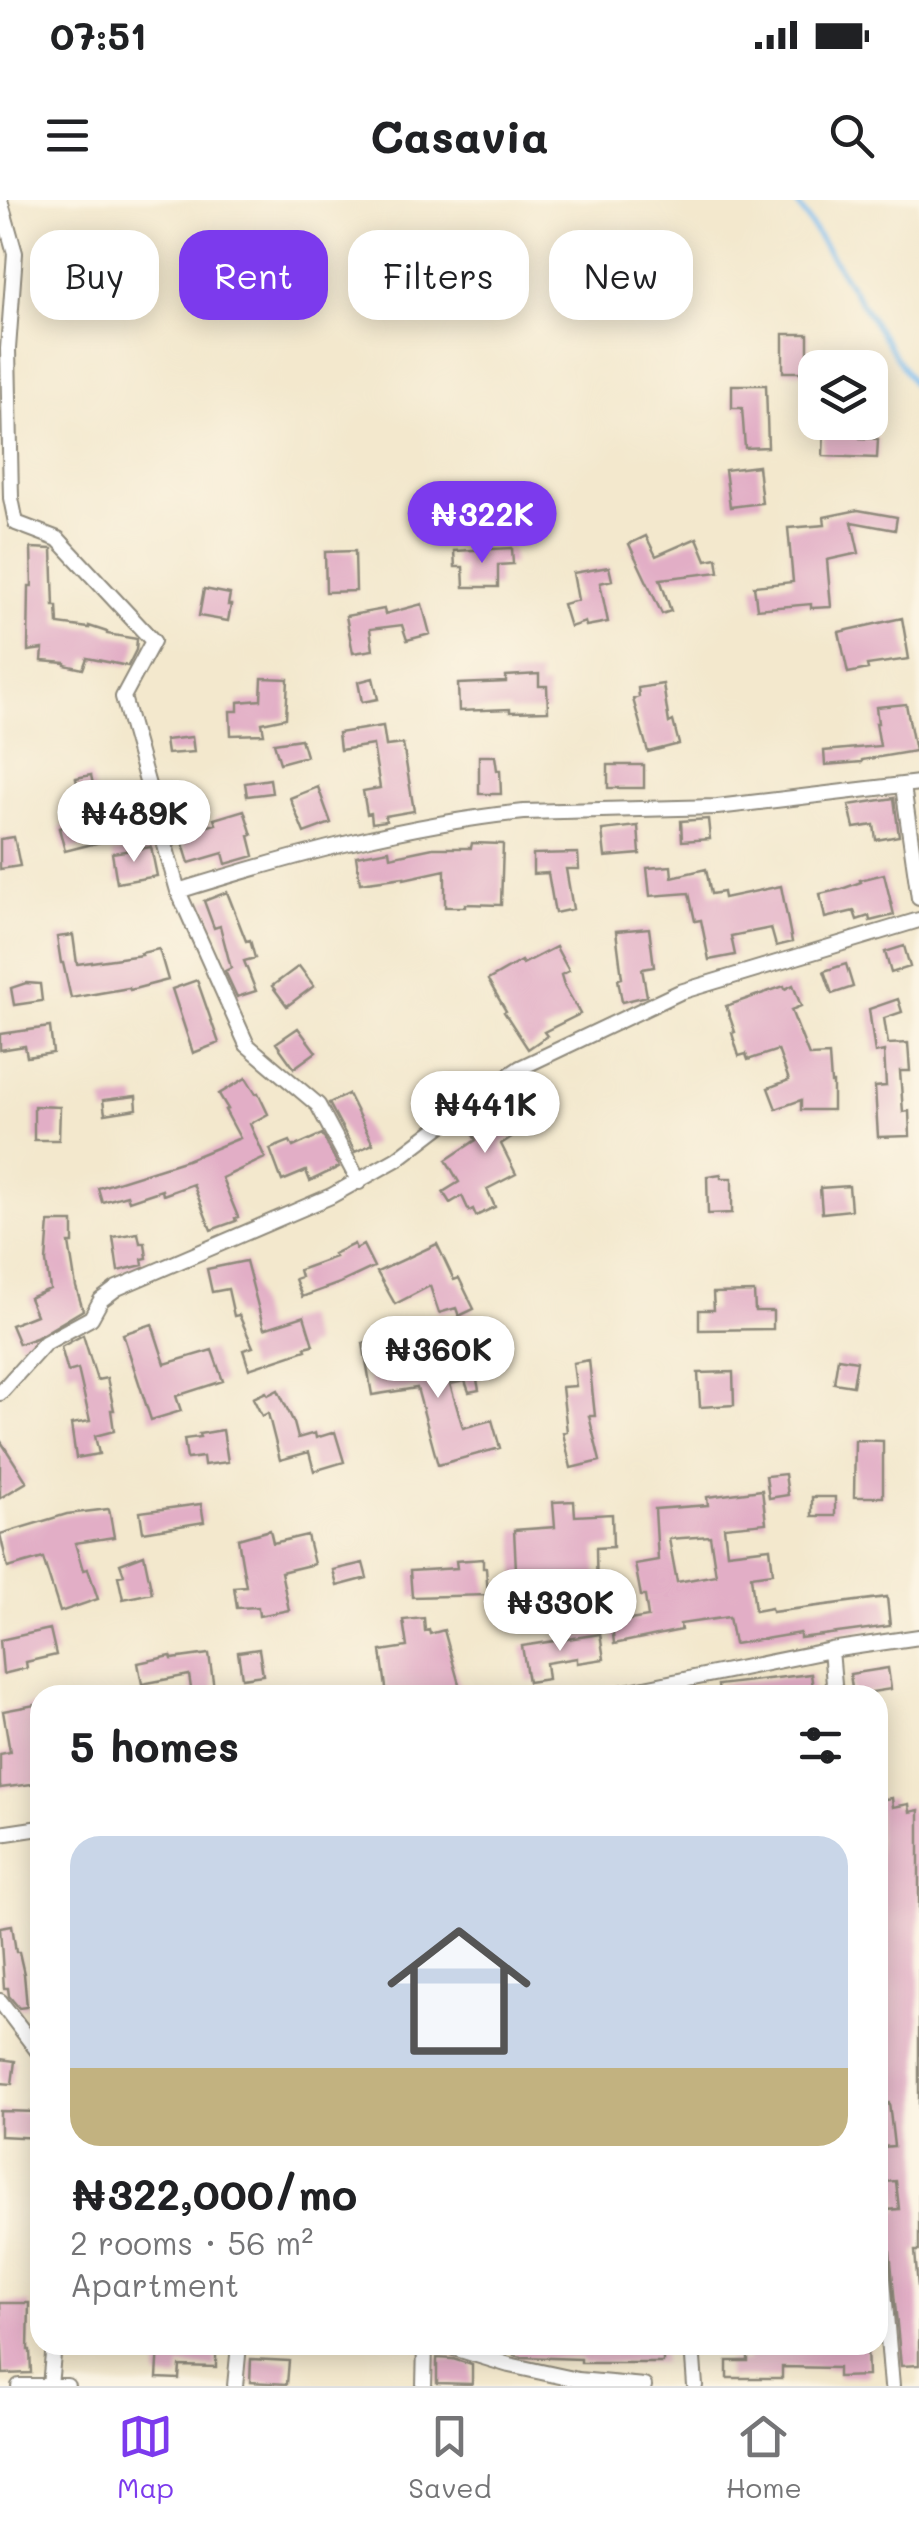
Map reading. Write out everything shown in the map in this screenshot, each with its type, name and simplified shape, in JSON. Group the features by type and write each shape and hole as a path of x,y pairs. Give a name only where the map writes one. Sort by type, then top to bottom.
{"street":[{"path":"0,200 15,253 8,349 11,498 16,523 58,539 153,641 123,698 178,891 247,1045 318,1105 359,1182"},
{"path":"178,891 278,860 384,834 493,815 717,807 919,783"},
{"path":"903,786 919,898"},
{"path":"0,1393 45,1343 91,1318 101,1300 117,1288 359,1182 398,1159 520,1068 680,992 919,920"},
{"path":"673,1685 831,1650 919,1637"},
{"path":"831,1650 833,1685"},
{"path":"0,1834 30,1830"},
{"path":"0,2001 30,2041"},
{"path":"888,2338 892,2386"},
{"path":"50,2385 53,2355"},
{"path":"235,2386 238,2355"},
{"path":"424,2386 426,2355"},
{"path":"477,2355 580,2383 644,2386"},
{"path":"510,2355 510,2365"},
{"path":"693,2355 696,2386"},
{"path":"19,2386 67,2386"}],"building":[{"path":"783,334 808,334 808,350 798,350 798,372 783,372"},
{"path":"732,385 766,385 768,447 745,448 742,408 732,408"},
{"path":"824,440 878,440 877,458 823,456"},
{"path":"758,466 762,503 730,507 725,470"},
{"path":"858,510 897,517 895,530 852,522 859,553 827,560 831,607 811,608 811,604 757,609 754,586 793,582 788,528 825,525 824,517"},
{"path":"646,536 656,556 697,538 706,560 717,558 719,572 660,579 671,611 662,614 629,544"},
{"path":"31,548 52,549 58,624 89,626 107,634 137,639 128,666 87,658 83,669 42,661 43,649 28,651"},
{"path":"512,548 513,564 498,565 498,587 464,587 463,567 455,567 454,551"},
{"path":"355,551 356,591 326,592 325,552"},
{"path":"609,567 612,580 600,583 608,622 586,626 585,622 570,627 563,604 578,600 573,573"},
{"path":"204,589 230,594 228,621 199,616"},
{"path":"422,604 430,634 407,640 402,625 370,629 373,650 353,653 346,616 384,609 385,614"},
{"path":"902,618 909,659 867,665 868,669 848,673 839,632"},
{"path":"539,674 539,686 547,686 548,711 459,711 458,684 506,682 506,676"},
{"path":"262,678 288,679 286,718 262,723 264,734 231,735 230,711 238,711 238,702 261,700"},
{"path":"373,678 378,699 362,702 358,682"},
{"path":"663,684 669,723 673,721 679,744 648,752 633,699 639,697 638,688"},
{"path":"906,704 915,751 825,765 824,751 880,746 876,707"},
{"path":"383,726 386,746 403,744 414,811 385,816 386,821 372,823 363,791 380,788 373,745 340,750 338,733"},
{"path":"192,737 194,752 167,754 165,740"},
{"path":"301,739 306,756 280,763 274,743"},
{"path":"479,756 495,756 501,794 479,794"},
{"path":"608,765 644,765 644,788 608,788"},
{"path":"91,775 104,841 65,851 59,828 84,821 76,778"},
{"path":"270,779 272,793 247,796 245,783"},
{"path":"318,787 331,823 304,833 290,798"},
{"path":"894,798 899,836 876,840 874,825 854,828 849,805"},
{"path":"244,810 254,856 226,864 223,853 189,863 180,834 216,824 214,819"},
{"path":"708,819 710,839 682,841 681,821"},
{"path":"638,826 640,854 605,857 602,830"},
{"path":"14,837 20,866 0,869 0,839"},
{"path":"472,843 503,844 501,905 445,907 445,870 360,883 356,856 389,850 390,857 433,848 471,848"},
{"path":"151,847 157,876 117,883 112,853"},
{"path":"578,853 579,869 566,869 573,909 555,913 548,873 533,874 533,854"},
{"path":"671,866 672,877 706,869 711,894 723,892 724,898 781,886 792,942 776,946 771,928 731,936 735,955 709,960 701,920 695,921 689,893 650,896 647,868"},
{"path":"884,874 894,915 857,920 854,911 825,918 820,894"},
{"path":"227,892 255,958 244,961 256,991 237,997 225,971 231,968 220,926 214,928 204,901"},
{"path":"649,928 654,967 642,969 647,996 622,1002 616,931"},
{"path":"73,935 77,964 159,949 168,980 71,998 57,937"},
{"path":"904,946 910,967 891,973 885,952"},
{"path":"556,947 569,971 561,975 564,985 580,1014 544,1032 547,1036 528,1049 488,980"},
{"path":"846,964 853,987 832,994 824,971"},
{"path":"299,966 314,986 287,1006 272,986"},
{"path":"197,980 219,1043 193,1053 172,989"},
{"path":"40,984 42,1001 14,1005 11,988"},
{"path":"793,985 801,1006 791,1010 809,1056 829,1055 833,1110 801,1110 801,1100 776,1109 768,1088 789,1080 778,1050 748,1060 746,1054 739,1056 726,1006"},
{"path":"898,999 902,1012 884,1018 888,1044 908,1043 910,1071 900,1071 903,1112 909,1111 910,1136 878,1137 875,1087 886,1086 884,1051 875,1053 869,1009"},
{"path":"50,1027 53,1053 27,1057 25,1046 0,1050 0,1034"},
{"path":"298,1028 316,1052 294,1068 276,1043"},
{"path":"246,1078 268,1114 250,1124 265,1158 222,1178 238,1217 236,1221 211,1230 193,1184 163,1195 162,1190 129,1201 127,1195 102,1202 98,1188 187,1160 240,1138 219,1094"},
{"path":"514,1092 521,1103 512,1109 525,1128 501,1144 516,1174 487,1189 495,1207 476,1216 462,1196 450,1203 443,1192 459,1182 446,1160 476,1140 466,1123"},
{"path":"348,1094 373,1144 355,1152 329,1103"},
{"path":"136,1096 137,1109 105,1114 103,1100"},
{"path":"34,1106 60,1107 59,1140 34,1140"},
{"path":"322,1134 339,1167 310,1181 306,1171 282,1181 270,1149 290,1141 293,1147"},
{"path":"721,1174 721,1178 732,1178 732,1213 708,1214 707,1176"},
{"path":"849,1186 851,1210 822,1213 820,1188"},
{"path":"49,1222 73,1222 73,1243 69,1243 83,1310 19,1344 11,1325 36,1315 29,1298 50,1289 46,1262"},
{"path":"138,1233 140,1243 145,1243 147,1258 142,1259 143,1265 118,1271 113,1237"},
{"path":"354,1244 356,1249 363,1245 374,1267 302,1297 295,1279 301,1277 299,1270 335,1257 333,1254"},
{"path":"437,1244 454,1280 459,1278 474,1309 459,1316 456,1308 439,1313 430,1286 395,1304 377,1272"},
{"path":"246,1261 264,1329 304,1316 313,1345 249,1369 243,1350 253,1347 239,1315 234,1316 228,1289 212,1292 207,1269"},
{"path":"754,1292 755,1311 773,1311 773,1329 699,1330 699,1310 714,1310 713,1293"},
{"path":"152,1324 165,1364 212,1350 223,1381 176,1396 181,1411 151,1420 123,1334"},
{"path":"83,1335 97,1380 107,1378 114,1431 95,1436 99,1454 76,1458 71,1424 90,1421 78,1369 68,1372 61,1347"},
{"path":"469,1340 479,1390 469,1392 465,1381 450,1384 463,1428 492,1420 500,1448 438,1465 417,1388 372,1395 363,1343 370,1342 379,1367 407,1360 409,1370 458,1356 455,1344"},
{"path":"838,1358 857,1361 853,1386 834,1383"},
{"path":"589,1360 595,1416 589,1416 600,1461 571,1468 563,1433 567,1432 562,1387 576,1386 573,1363"},
{"path":"733,1372 734,1405 700,1407 698,1373"},
{"path":"278,1390 298,1438 335,1432 344,1462 314,1471 309,1452 280,1460 268,1413 262,1416 253,1398"},
{"path":"223,1430 228,1462 204,1465 203,1457 187,1459 184,1439"},
{"path":"0,1440 27,1482 0,1498"},
{"path":"855,1440 883,1441 883,1497 854,1497"},
{"path":"785,1474 788,1495 769,1498 766,1476"},
{"path":"762,1490 766,1523 724,1527 727,1553 770,1548 773,1573 751,1576 755,1611 887,1597 890,1626 800,1638 800,1633 734,1644 729,1617 680,1624 681,1630 614,1644 612,1623 648,1617 635,1564 658,1560 655,1509 708,1505 707,1497","holes":["710,1536 716,1575 677,1582 669,1539"]},
{"path":"812,1497 835,1497 835,1516 812,1516"},
{"path":"574,1501 575,1516 612,1514 613,1547 596,1548 597,1601 516,1611 514,1530 555,1527 553,1502"},
{"path":"201,1504 204,1522 143,1532 140,1512"},
{"path":"109,1509 114,1537 75,1543 98,1599 60,1612 43,1558 8,1568 0,1534 67,1514"},
{"path":"270,1530 273,1543 307,1535 314,1564 281,1572 289,1610 259,1616 258,1607 237,1608 234,1587 246,1586 238,1539"},
{"path":"144,1555 152,1593 123,1599 118,1576 124,1575 120,1564"},
{"path":"483,1559 488,1595 412,1597 410,1571 457,1568 456,1561"},
{"path":"363,1563 367,1578 337,1586 333,1570"},
{"path":"424,1618 425,1631 430,1634 444,1630 459,1685 386,1685 381,1651 407,1647 403,1620"},
{"path":"50,1629 56,1655 26,1662 27,1668 3,1674 0,1640"},
{"path":"600,1634 604,1659 546,1663 548,1679 528,1682 522,1646"},
{"path":"259,1649 263,1675 242,1678 238,1652"},
{"path":"209,1654 214,1685 190,1685 189,1675 142,1684 138,1663 171,1656 172,1659"},
{"path":"888,1668 891,1689 888,1685 852,1685 850,1674"},
{"path":"811,1674 813,1685 718,1685"},
{"path":"30,1706 30,1784 0,1788 0,1754 10,1752 3,1711"},
{"path":"892,1798 893,1807 909,1804 910,1812 919,1810 919,2251 915,2251 919,2365 901,2366 888,2231 888,2210 899,2209 896,2181 888,2182 888,2146 894,2146 888,2103 888,1799"},
{"path":"12,1925 27,2007 19,2008 8,1988 4,1988 0,1927"},
{"path":"0,2059 15,2061 12,2084 0,2083"},
{"path":"0,2111 30,2112 30,2138 0,2136"},
{"path":"0,2303 29,2303 31,2373 3,2374"},
{"path":"158,2355 216,2355 216,2367 180,2366 179,2379 157,2378"},
{"path":"514,2355 663,2355 663,2363 581,2363 581,2359"},
{"path":"748,2355 867,2355 868,2376 838,2377 838,2368 782,2367 782,2378 727,2378 727,2361 748,2361"},
{"path":"437,2358 472,2365 472,2384 437,2383"},
{"path":"251,2359 289,2361 287,2384 250,2382"}],"waterway":[{"path":"795,200 919,393"}]}
